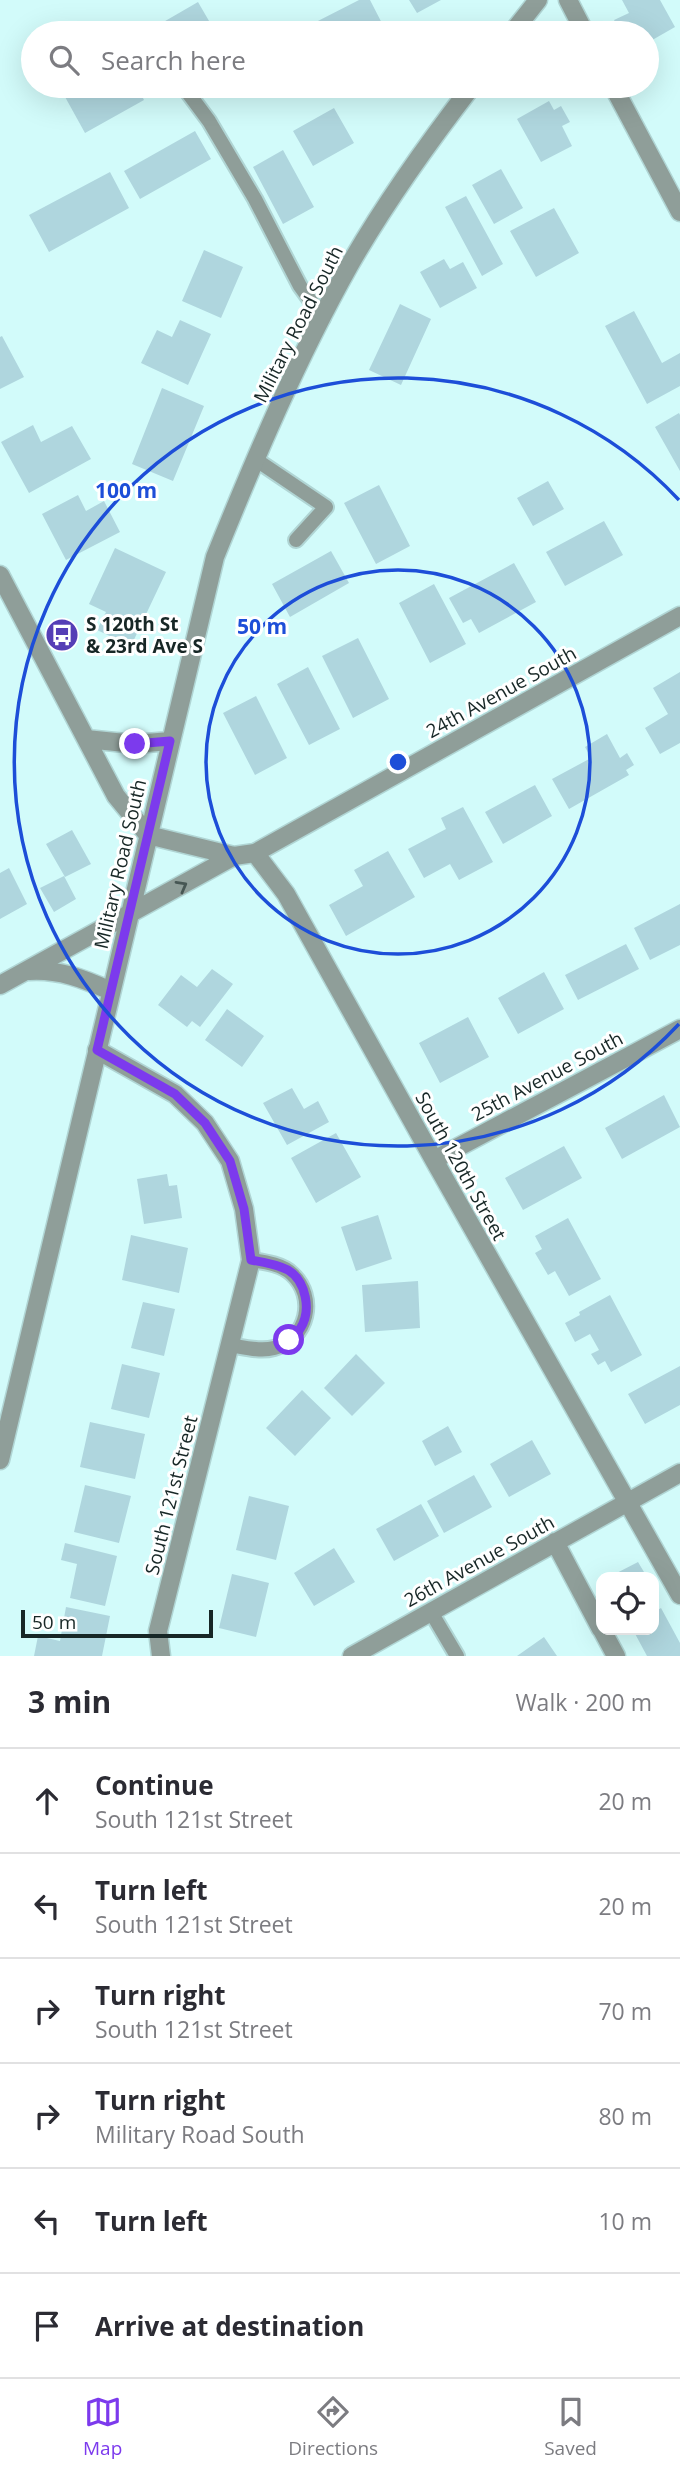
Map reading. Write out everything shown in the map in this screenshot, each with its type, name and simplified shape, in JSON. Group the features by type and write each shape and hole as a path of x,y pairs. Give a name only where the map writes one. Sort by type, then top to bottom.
{"street":[{"path":"521,21 538,0"},
{"path":"568,0 579,21"},
{"name":"Military Road South","path":"0,1460 215,556 255,459 349,266 430,139 462,98"},
{"path":"619,98 680,212"},
{"path":"0,575 116,796 148,835"},
{"name":"24th Avenue South","path":"148,835 234,856 255,853 680,616"},
{"path":"86,739 135,744 170,741"},
{"name":"South 120th Street","path":"255,853 286,894 627,1503"},
{"path":"0,985 234,856"},
{"path":"22,972 50,970 88,980 111,990"},
{"name":"25th Avenue South","path":"434,1160 680,1029"},
{"name":"South 121st Street","path":"97,1050 175,1094 205,1123 230,1161 244,1209 251,1260 158,1631 161,1656"},
{"name":"26th Avenue South","path":"352,1656 680,1473"},
{"path":"627,1503 680,1595"},
{"path":"555,1542 596,1618"},
{"path":"605,1635 616,1656"}],"lane":[{"path":"192,98 209,121 255,199 300,286 323,318"},
{"path":"255,459 326,507 296,540"},
{"path":"230,1345 256,1349 274,1348 300,1330 305,1318 307,1302 302,1286 291,1272 274,1264 251,1260"},
{"path":"430,1612 457,1656"}],"building":[{"path":"359,0 370,0 381,21 318,21"},
{"path":"409,0 441,0 417,13"},
{"path":"622,0 660,0 675,27 659,36 659,21 614,20 629,13"},
{"path":"198,2 209,21 165,21"},
{"path":"66,98 143,98 144,100 85,133"},
{"path":"549,101 554,110 561,106 570,122 562,126 572,146 541,162 517,119"},
{"path":"334,108 354,143 313,166 293,131"},
{"path":"195,131 211,159 140,199 124,171"},
{"path":"283,150 314,207 283,224 253,167"},
{"path":"501,169 523,208 494,224 472,185"},
{"path":"110,172 129,208 49,252 29,215"},
{"path":"466,196 503,264 482,276 445,207"},
{"path":"554,208 579,253 536,277 510,231"},
{"path":"204,250 243,267 221,318 182,301"},
{"path":"444,259 450,269 463,262 477,288 440,308 420,272"},
{"path":"400,304 431,319 401,385 369,370"},
{"path":"634,311 662,363 680,353 680,386 647,404 605,326"},
{"path":"180,320 211,334 188,385 141,363 157,330 172,337"},
{"path":"2,336 24,377 0,389 0,337"},
{"path":"162,388 204,406 173,481 132,464"},
{"path":"679,413 680,415 680,471 655,427"},
{"path":"33,425 41,442 72,426 91,459 29,493 1,442"},
{"path":"548,481 564,509 533,526 517,498"},
{"path":"379,485 410,546 376,564 344,503"},
{"path":"78,495 86,511 104,501 120,532 66,560 42,514"},
{"path":"604,521 623,555 565,586 546,552"},
{"path":"115,548 166,572 131,646 97,630 106,612 89,604"},
{"path":"331,551 349,583 290,617 272,584"},
{"path":"514,563 536,602 479,633 471,619 463,623 449,598"},
{"path":"434,584 466,644 430,663 399,603"},
{"path":"358,638 389,699 353,718 322,656"},
{"path":"308,667 340,729 309,745 277,684"},
{"path":"680,672 680,743 660,754 645,728 668,714 653,688"},
{"path":"256,696 287,758 255,775 223,713"},
{"path":"607,734 620,758 627,753 634,765 626,770 629,775 569,809 552,779 591,758 585,747"},
{"path":"535,785 552,816 503,844 485,812"},
{"path":"463,807 493,862 459,880 450,864 424,878 408,849 446,829 441,818"},
{"path":"72,830 91,864 65,877 46,844"},
{"path":"388,851 415,897 346,936 329,905 363,886 354,870"},
{"path":"9,868 27,904 0,919 0,873"},
{"path":"64,876 76,899 54,912 40,888"},
{"path":"680,904 680,945 650,960 634,928"},
{"path":"626,944 639,969 578,1000 565,975"},
{"path":"212,969 233,984 200,1027 192,1021 187,1027 158,1005 181,975 197,987"},
{"path":"544,972 564,1009 518,1034 498,998"},
{"path":"227,1009 264,1036 242,1067 205,1040"},
{"path":"468,1017 489,1057 440,1083 419,1043"},
{"path":"292,1088 304,1109 318,1101 329,1122 287,1145 263,1103"},
{"path":"664,1095 680,1127 622,1159 605,1128"},
{"path":"336,1133 361,1177 316,1203 291,1158"},
{"path":"564,1146 582,1178 523,1210 505,1178"},
{"path":"167,1174 169,1186 177,1185 182,1218 144,1224 137,1179"},
{"path":"378,1215 392,1259 356,1271 341,1227"},
{"path":"568,1218 601,1279 569,1296 555,1271 548,1275 535,1253 542,1249 535,1236"},
{"path":"131,1235 188,1248 179,1293 122,1280"},
{"path":"418,1281 420,1328 365,1332 362,1285"},
{"path":"610,1295 642,1355 611,1372 605,1361 598,1365 591,1354 599,1350 590,1334 575,1342 565,1323"},
{"path":"143,1302 175,1309 164,1356 131,1348"},
{"path":"356,1354 385,1383 352,1416 324,1388"},
{"path":"122,1364 160,1373 149,1418 111,1409"},
{"path":"680,1366 680,1405 645,1424 628,1394"},
{"path":"302,1390 331,1418 295,1456 266,1428"},
{"path":"90,1422 145,1434 135,1479 80,1467"},
{"path":"448,1426 462,1452 435,1466 422,1441"},
{"path":"532,1440 551,1474 509,1497 490,1464"},
{"path":"474,1475 492,1507 444,1533 427,1501"},
{"path":"85,1485 131,1496 119,1543 74,1532"},
{"path":"249,1496 289,1506 276,1560 236,1550"},
{"path":"421,1504 439,1536 394,1561 376,1529"},
{"path":"65,1543 117,1556 105,1606 70,1598 77,1564 61,1560"},
{"path":"334,1548 355,1582 314,1606 294,1573"},
{"path":"638,1562 644,1572 619,1572"},
{"path":"232,1574 269,1583 256,1637 219,1628"},
{"path":"66,1607 110,1616 102,1656 34,1656 38,1636 60,1641"},
{"path":"661,1608 680,1643 680,1656 647,1656 636,1635 659,1635"},
{"path":"544,1637 557,1656 517,1656"}],"place":[{"name":"S 120th St & 23rd Ave S","path":"62,635"}],"route":[{"path":"135,744 170,741 97,1050 175,1094 205,1123 230,1161 244,1209 251,1260 274,1264 291,1272 302,1286 307,1302 305,1318 300,1330 289,1340"}]}
